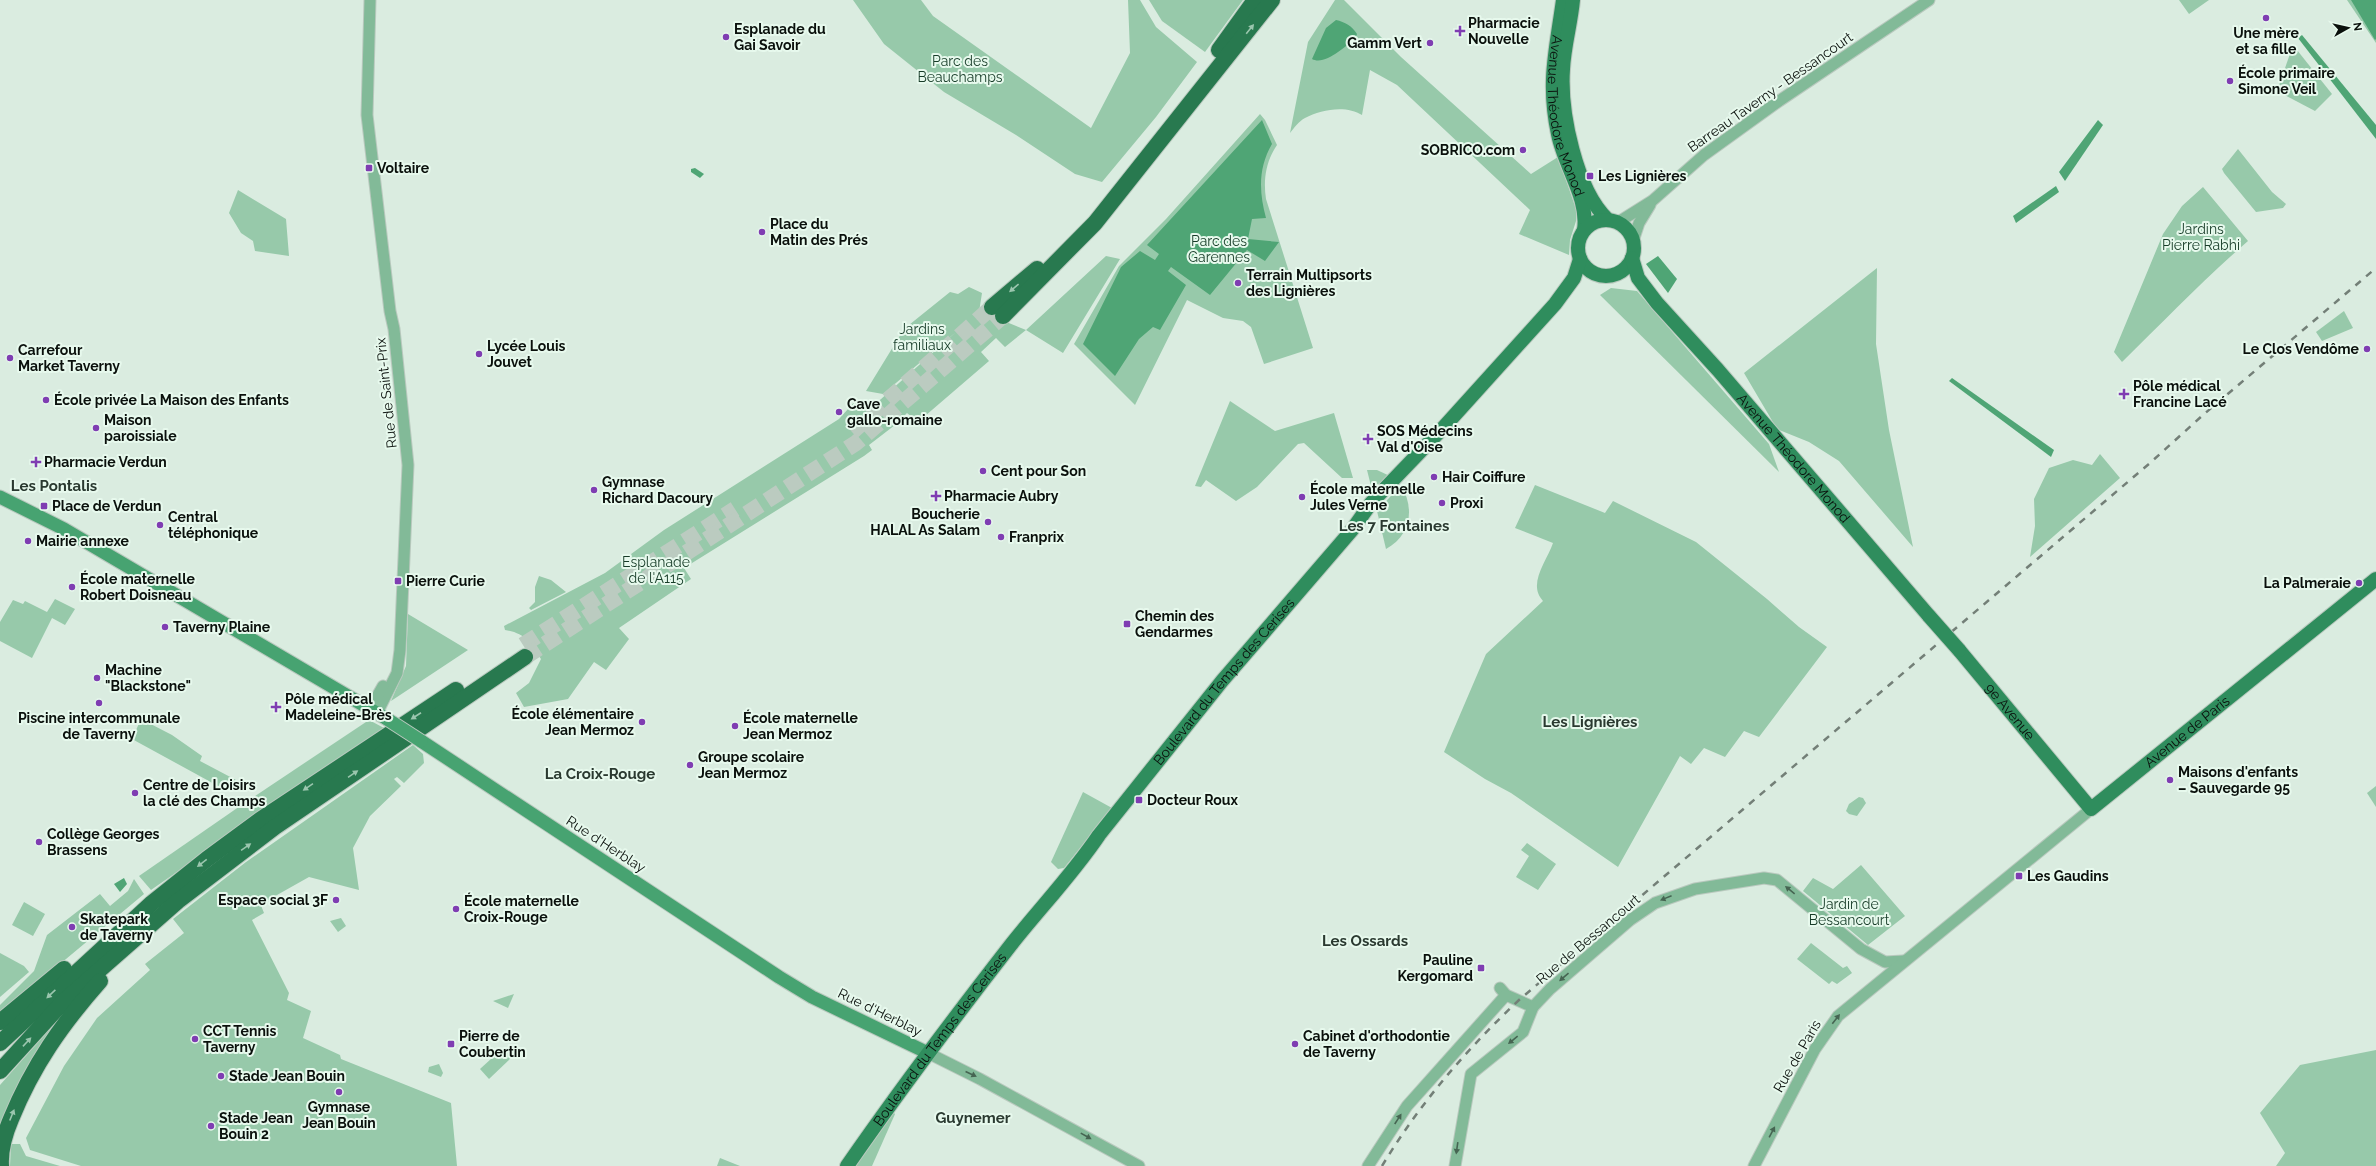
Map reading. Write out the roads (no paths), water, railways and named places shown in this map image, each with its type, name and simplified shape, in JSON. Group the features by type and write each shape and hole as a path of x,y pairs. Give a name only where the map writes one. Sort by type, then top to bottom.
{"highway":[{"path":"1226,41 1248,0"},
{"path":"1272,0 1259,7 1226,41 1138,158 998,312 1095,224 1259,7 1278,0"},
{"path":"0,1043 152,902 260,820 523,652 250,844 150,924 64,1001 0,1071"},
{"path":"0,1022 132,912 152,902"},
{"path":"1,1166 1,1152 6,1129 25,1084 46,1048 77,1007 150,924"}],"main road":[{"name":"Avenue Théodore Monod","path":"1563,0 1553,58 1553,103 1561,148 1585,214 1584,230"},
{"name":"Avenue Théodore Monod","path":"1574,0 1563,62 1564,112 1571,146 1584,182 1596,205 1613,221"},
{"path":"1613,221 1628,232 1633,241 1632,258 1636,274 1657,303 1631,281 1614,275 1597,275 1586,269 1580,259 1578,244 1584,230 1595,222 1613,221"},
{"path":"1614,275 1625,268 1632,258"},
{"name":"Boulevard du Temps des Cerises","path":"847,1166 932,1055 1035,914 1079,863 1099,835 1265,628 1352,530 1369,516 1417,462 1443,428 1555,304 1574,278 1580,259"},
{"name":"Boulevard du Temps des Cerises","path":"1555,304 1578,284 1597,275"},
{"name":"Avenue Théodore Monod","path":"1657,303 1718,370 1929,616"},
{"name":"Rue d'Herblay","path":"0,489 64,529 378,714 779,977 812,997 932,1055"},
{"name":"Rue d'Herblay","path":"0,497 64,529"},
{"name":"Avenue de Paris","path":"2091,809 2376,579"},
{"name":"9e Avenue","path":"1929,616 2091,809"}],"street":[{"name":"Rue de Saint-Prix","path":"370,0 368,124 390,312 394,329 408,465 399,660 397,673 378,714"},
{"name":"Barreau Taverny - Bessancourt","path":"1652,201 1679,175 1735,132 1929,0"},
{"path":"1613,221 1652,201"},
{"path":"1633,241 1639,223 1652,201"},
{"name":"Avenue de Paris","path":"1903,961 2091,809"},
{"name":"Rue de Bessancourt","path":"1533,1007 1550,989 1630,920 1655,903 1695,889 1764,878 1777,880 1861,949 1885,962 1903,961"},
{"path":"1876,957 1884,970 1880,982"},
{"name":"Rue de Paris","path":"1754,1166 1815,1049 1838,1016 1897,969 1903,961"},
{"path":"1368,1166 1407,1106 1503,992 1533,1007 1523,1032 1471,1074 1456,1166"},
{"name":"Rue d'Herblay","path":"932,1055 987,1082 1139,1166"}],"tunnel":[{"path":"852,432 992,307"},
{"path":"525,657 856,443 1003,316"},
{"path":"523,645 735,509"}],"railway":[{"path":"1382,1166 1412,1121 1445,1078 1462,1058 1519,1000 2150,463 2203,415 2376,268"}],"place":[{"name":"Une mère et sa fille","path":"2266,18"},
{"name":"Pharmacie Nouvelle","path":"1460,31"},
{"name":"Esplanade du Gai Savoir","path":"726,37"},
{"name":"Gamm Vert","path":"1430,43"},
{"name":"École primaire Simone Veil","path":"2230,81"},
{"name":"SOBRICO.com","path":"1523,150"},
{"name":"Voltaire","path":"369,168"},
{"name":"Les Lignières","path":"1590,176"},
{"name":"Place du Matin des Prés","path":"762,232"},
{"name":"Terrain Multipsorts des Lignières","path":"1238,283"},
{"name":"Le Clos Vendôme","path":"2367,349"},
{"name":"Lycée Louis Jouvet","path":"479,354"},
{"name":"Carrefour Market Taverny","path":"10,358"},
{"name":"Pôle médical Francine Lacé","path":"2124,394"},
{"name":"École privée La Maison des Enfants","path":"46,400"},
{"name":"Cave gallo-romaine","path":"839,412"},
{"name":"Maison paroissiale","path":"96,428"},
{"name":"SOS Médecins Val d'Oise","path":"1368,439"},
{"name":"Pharmacie Verdun","path":"36,462"},
{"name":"Cent pour Son","path":"983,471"},
{"name":"Hair Coiffure","path":"1434,477"},
{"name":"Gymnase Richard Dacoury","path":"594,490"},
{"name":"Pharmacie Aubry","path":"936,496"},
{"name":"École maternelle Jules Verne","path":"1302,497"},
{"name":"Proxi","path":"1442,503"},
{"name":"Place de Verdun","path":"44,506"},
{"name":"Boucherie HALAL As Salam","path":"988,522"},
{"name":"Central téléphonique","path":"160,525"},
{"name":"Franprix","path":"1001,537"},
{"name":"Mairie annexe","path":"28,541"},
{"name":"Pierre Curie","path":"398,581"},
{"name":"La Palmeraie","path":"2359,583"},
{"name":"École maternelle Robert Doisneau","path":"72,587"},
{"name":"Chemin des Gendarmes","path":"1127,624"},
{"name":"Taverny Plaine","path":"165,627"},
{"name":"Machine \"Blackstone\"","path":"97,678"},
{"name":"Piscine intercommunale de Taverny","path":"99,703"},
{"name":"Pôle médical Madeleine-Brès","path":"276,707"},
{"name":"École élémentaire Jean Mermoz","path":"642,722"},
{"name":"École maternelle Jean Mermoz","path":"735,726"},
{"name":"Groupe scolaire Jean Mermoz","path":"690,765"},
{"name":"Maisons d'enfants – Sauvegarde 95","path":"2170,780"},
{"name":"Centre de Loisirs la clé des Champs","path":"135,793"},
{"name":"Docteur Roux","path":"1139,800"},
{"name":"Collège Georges Brassens","path":"39,842"},
{"name":"Les Gaudins","path":"2019,876"},
{"name":"Espace social 3F","path":"336,900"},
{"name":"École maternelle Croix-Rouge","path":"456,909"},
{"name":"Skatepark de Taverny","path":"72,927"},
{"name":"Pauline Kergomard","path":"1481,968"},
{"name":"CCT Tennis Taverny","path":"195,1039"},
{"name":"Pierre de Coubertin","path":"451,1044"},
{"name":"Cabinet d'orthodontie de Taverny","path":"1295,1044"},
{"name":"Stade Jean Bouin","path":"221,1076"},
{"name":"Gymnase Jean Bouin","path":"339,1092"},
{"name":"Stade Jean Bouin 2","path":"211,1126"}],"district":[{"name":"Les Pontalis","path":"54,486"},
{"name":"Les 7 Fontaines","path":"1394,526"},
{"name":"Les Lignières","path":"1590,722"},
{"name":"La Croix-Rouge","path":"600,774"},
{"name":"Les Ossards","path":"1365,941"},
{"name":"Guynemer","path":"973,1118"}],"park label":[{"name":"Parc des Beauchamps","path":"960,70"},
{"name":"Jardins Pierre Rabhi","path":"2201,238"},
{"name":"Parc des Garennes","path":"1219,250"},
{"name":"Jardins familiaux","path":"922,338"},
{"name":"Esplanade de l'A115","path":"656,570"},
{"name":"Jardin de Bessancourt","path":"1849,912"}]}
